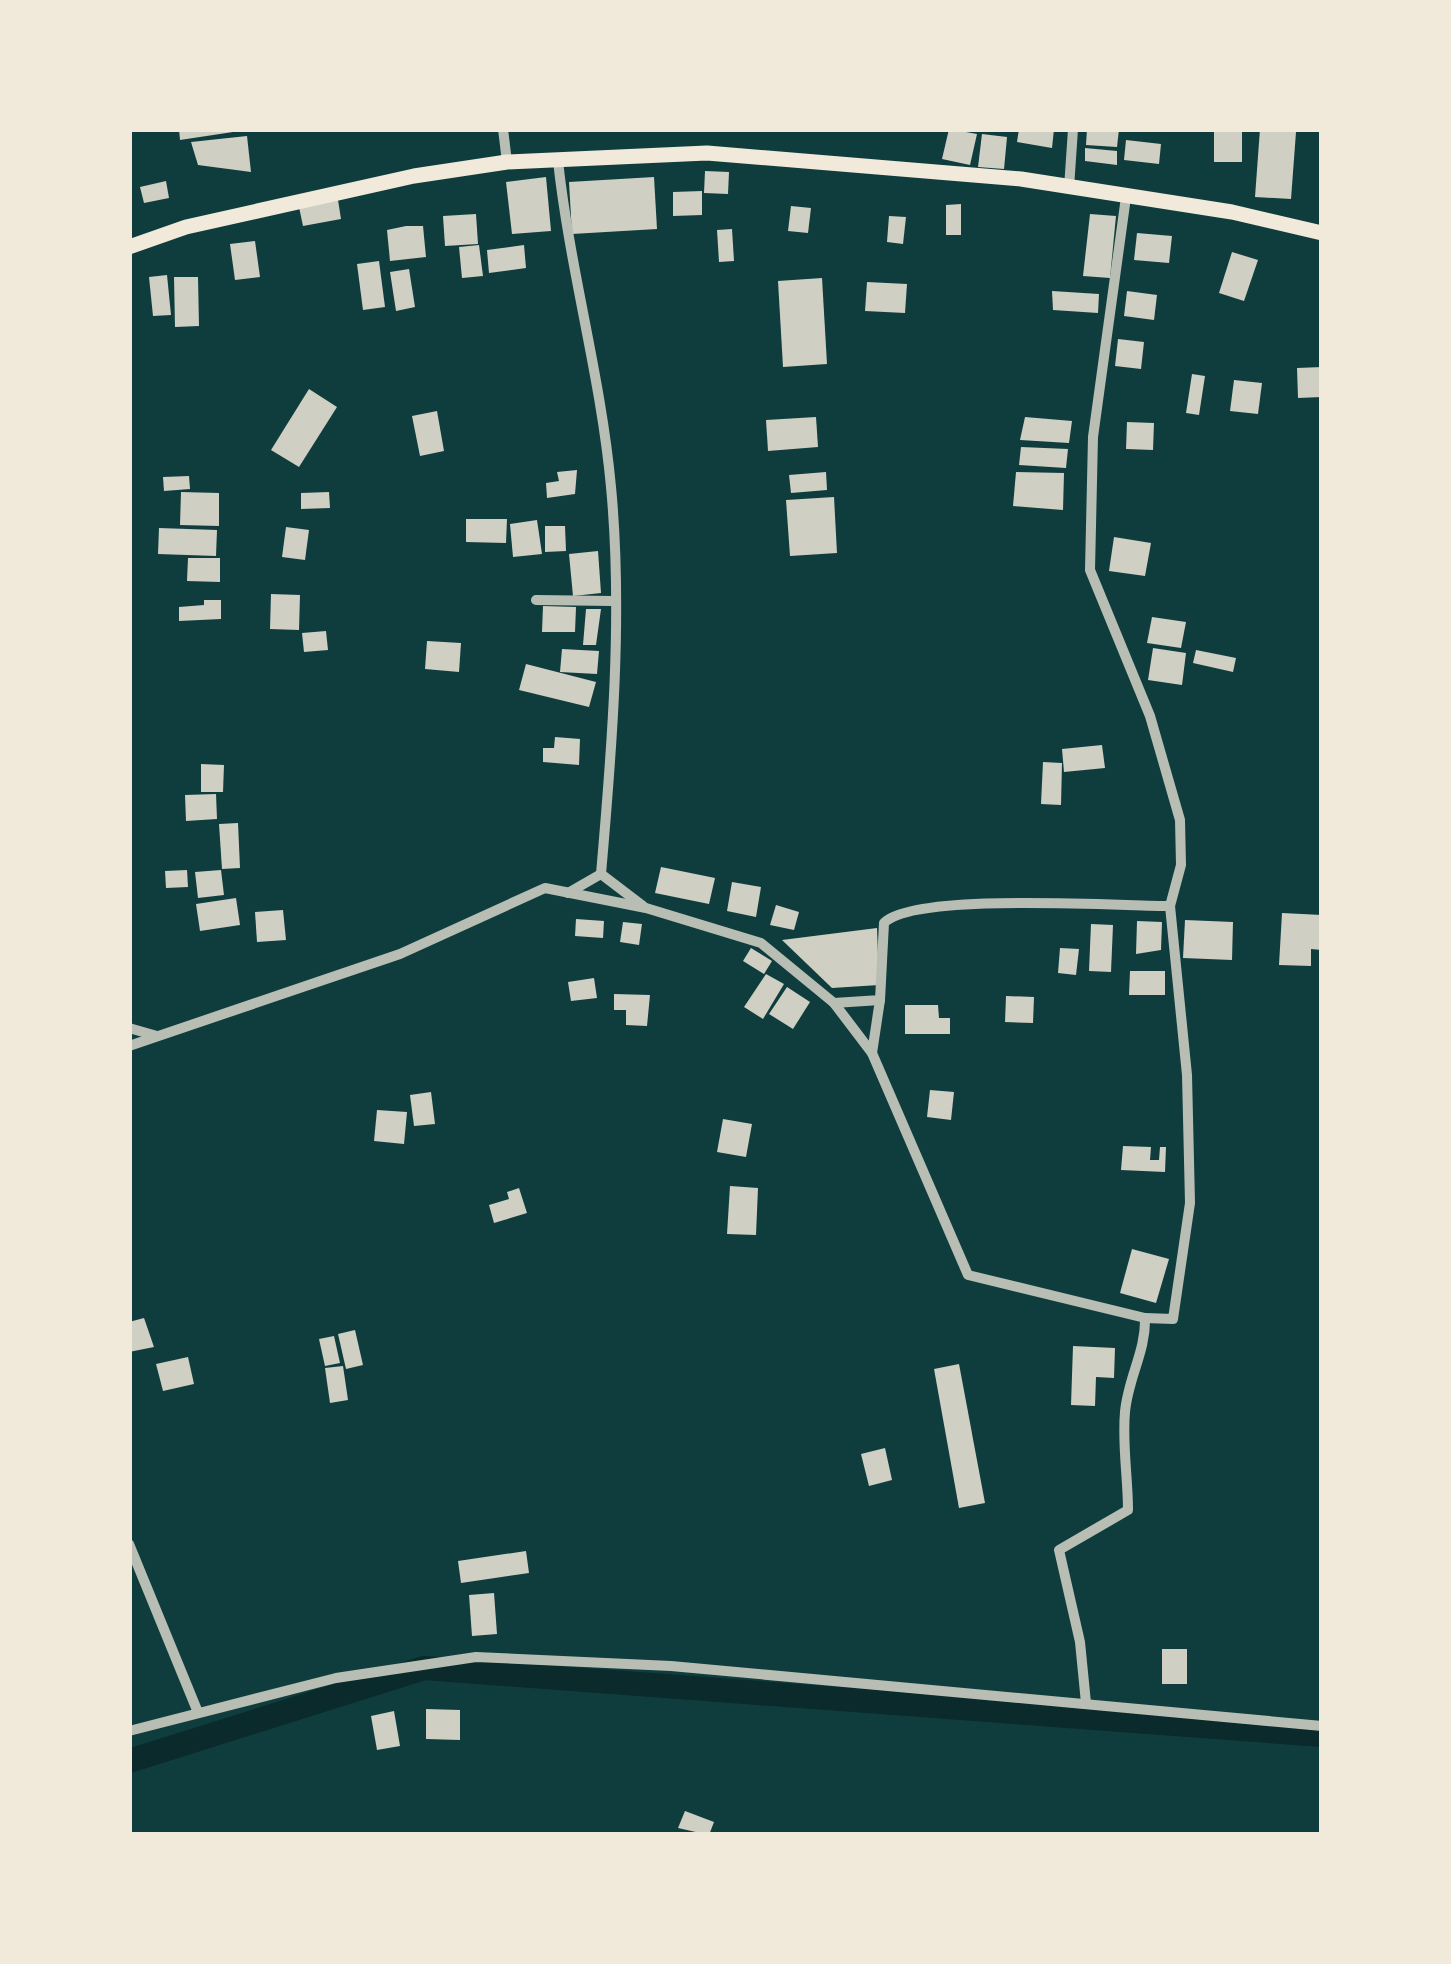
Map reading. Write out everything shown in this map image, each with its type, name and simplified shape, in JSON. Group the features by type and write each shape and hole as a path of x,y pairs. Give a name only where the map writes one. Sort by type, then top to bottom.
{"main road":[{"path":"129,247 342,189 507,162 707,153 1069,188 1232,212 1322,233"}],"street":[{"path":"503,129 507,162"},
{"path":"1069,188 1073,129"},
{"path":"558,161 564,232 612,492 610,770 601,874"},
{"path":"129,1046 400,954 545,888 646,908 761,943 835,1004 872,1053 968,1275 1145,1318 1173,1319 1190,1203 1185,1052 1170,907 1181,865 1180,820 1150,716 1090,570 1095,418 1126,197"},
{"path":"536,600 612,601"},
{"path":"568,892 601,874"},
{"path":"601,874 646,908"},
{"path":"872,1053 884,923 894,912 943,904 1170,907"},
{"path":"835,1004 880,1000"},
{"path":"129,1028 160,1037"},
{"path":"1086,1703 1080,1642 1059,1550 1128,1510 1124,1416 1132,1366 1146,1342 1145,1318"},
{"path":"129,1544 197,1709"},
{"path":"129,1731 197,1709 336,1678 476,1657 670,1666 1322,1726"}],"building":[{"path":"179,129 233,129 233,132 180,140"},
{"path":"949,129 977,134 970,165 942,159"},
{"path":"1019,129 1054,129 1052,148 1017,142"},
{"path":"1087,129 1119,129 1117,147 1086,145"},
{"path":"1214,129 1242,129 1242,162 1214,162"},
{"path":"1260,129 1296,132 1291,199 1255,197"},
{"path":"982,134 1007,137 1004,169 978,167"},
{"path":"247,136 251,172 198,165 191,142"},
{"path":"1126,140 1161,144 1159,164 1124,160"},
{"path":"1085,148 1117,151 1117,165 1085,161"},
{"path":"705,171 729,172 728,194 704,193"},
{"path":"546,177 551,231 512,234 506,182"},
{"path":"654,177 657,229 572,234 569,182"},
{"path":"166,181 169,198 144,203 140,187"},
{"path":"702,191 702,215 673,216 673,192"},
{"path":"338,200 341,219 303,226 299,207"},
{"path":"961,204 961,235 946,235 946,205"},
{"path":"791,206 811,208 808,233 788,231"},
{"path":"476,214 478,244 445,246 443,216"},
{"path":"1090,214 1116,216 1110,278 1083,276"},
{"path":"889,216 906,217 903,244 887,242"},
{"path":"423,226 426,257 390,261 387,230"},
{"path":"732,229 734,261 719,262 717,230"},
{"path":"1137,233 1172,236 1169,263 1134,260"},
{"path":"255,241 260,277 235,280 230,244"},
{"path":"479,245 483,276 462,278 459,247"},
{"path":"524,245 526,268 489,273 487,250"},
{"path":"1232,252 1258,260 1244,301 1219,293"},
{"path":"379,261 385,307 363,310 357,264"},
{"path":"409,269 415,307 396,311 390,272"},
{"path":"167,275 171,315 153,316 149,277"},
{"path":"174,277 198,277 199,326 175,327"},
{"path":"822,278 827,364 783,367 778,281"},
{"path":"867,282 907,284 905,313 865,311"},
{"path":"1052,291 1099,294 1098,313 1053,310"},
{"path":"1127,291 1157,295 1154,320 1124,316"},
{"path":"1118,339 1144,342 1141,369 1115,366"},
{"path":"1322,367 1322,397 1298,398 1297,368"},
{"path":"1192,374 1205,376 1199,415 1186,413"},
{"path":"1234,380 1262,383 1258,414 1230,411"},
{"path":"309,389 337,407 299,467 271,450"},
{"path":"437,411 444,451 420,456 412,416"},
{"path":"816,417 818,447 768,451 766,420"},
{"path":"1025,417 1072,421 1069,443 1020,440"},
{"path":"1127,422 1154,423 1153,450 1126,449"},
{"path":"1021,447 1068,449 1066,468 1019,465"},
{"path":"577,470 575,494 547,498 546,483 559,481 557,472"},
{"path":"826,472 827,490 791,493 789,475"},
{"path":"1016,472 1064,473 1063,510 1013,506"},
{"path":"189,476 190,489 164,491 163,477"},
{"path":"181,492 219,493 219,526 180,525"},
{"path":"329,492 330,508 301,509 301,493"},
{"path":"834,497 837,553 790,556 786,500"},
{"path":"466,519 507,519 506,543 466,542"},
{"path":"537,520 542,554 513,557 510,524"},
{"path":"545,526 565,526 566,551 545,552"},
{"path":"286,527 309,530 305,560 282,557"},
{"path":"159,528 217,530 216,556 158,554"},
{"path":"1114,537 1151,543 1145,576 1109,571"},
{"path":"598,551 601,593 573,596 569,554"},
{"path":"188,558 220,558 220,582 187,581"},
{"path":"271,594 300,595 299,630 270,629"},
{"path":"204,600 221,600 221,619 179,621 179,607 204,605"},
{"path":"543,606 576,607 575,632 542,632"},
{"path":"586,609 601,609 596,645 583,645"},
{"path":"1152,617 1186,622 1181,648 1147,643"},
{"path":"326,631 328,650 304,652 302,633"},
{"path":"427,641 461,643 459,672 425,669"},
{"path":"1153,648 1186,653 1182,685 1148,680"},
{"path":"562,649 599,651 597,674 560,672"},
{"path":"1196,650 1236,658 1233,672 1193,663"},
{"path":"526,664 596,682 589,707 519,690"},
{"path":"555,737 580,739 579,765 543,762 543,748 554,748"},
{"path":"1102,745 1105,768 1064,772 1062,749"},
{"path":"1043,762 1062,763 1061,805 1041,804"},
{"path":"201,764 224,765 223,792 201,792"},
{"path":"216,794 217,819 186,821 185,795"},
{"path":"238,823 240,868 222,869 219,824"},
{"path":"661,867 715,878 709,904 655,893"},
{"path":"187,870 188,887 166,888 165,871"},
{"path":"221,870 224,895 198,898 195,872"},
{"path":"732,882 761,887 756,917 727,911"},
{"path":"236,898 240,925 200,931 196,904"},
{"path":"776,905 799,912 794,930 770,925"},
{"path":"283,910 286,940 257,942 255,912"},
{"path":"1282,913 1322,915 1322,950 1311,949 1311,966 1279,965"},
{"path":"576,919 604,921 603,938 575,936"},
{"path":"1185,920 1233,922 1232,960 1183,958"},
{"path":"1137,921 1162,922 1161,950 1136,954"},
{"path":"623,922 642,924 639,945 620,942"},
{"path":"1091,924 1113,925 1111,972 1089,971"},
{"path":"877,928 879,985 832,988 782,940"},
{"path":"751,948 772,961 764,974 743,961"},
{"path":"1060,948 1079,949 1076,975 1058,973"},
{"path":"1130,971 1165,971 1165,995 1129,995"},
{"path":"766,974 784,984 763,1019 744,1007"},
{"path":"594,978 597,998 571,1001 568,982"},
{"path":"787,987 810,1002 793,1029 769,1014"},
{"path":"614,994 650,995 647,1026 626,1025 626,1010 614,1010"},
{"path":"1006,996 1034,997 1033,1023 1005,1022"},
{"path":"905,1005 938,1005 939,1018 950,1018 950,1034 905,1034"},
{"path":"930,1090 954,1092 951,1120 927,1117"},
{"path":"431,1092 435,1124 414,1126 410,1095"},
{"path":"377,1110 407,1112 404,1144 374,1141"},
{"path":"723,1119 752,1124 746,1157 717,1152"},
{"path":"1123,1146 1151,1147 1150,1160 1159,1160 1160,1147 1166,1147 1165,1172 1121,1170"},
{"path":"730,1186 758,1188 756,1235 727,1234"},
{"path":"519,1188 527,1213 494,1223 489,1205 509,1199 507,1192"},
{"path":"1132,1249 1169,1259 1156,1303 1120,1293"},
{"path":"144,1318 154,1347 129,1352 129,1322"},
{"path":"355,1330 363,1365 346,1369 338,1334"},
{"path":"334,1336 340,1363 325,1366 319,1339"},
{"path":"1073,1346 1115,1348 1114,1378 1096,1377 1095,1406 1071,1405"},
{"path":"188,1357 194,1384 163,1391 156,1364"},
{"path":"959,1364 985,1503 959,1508 934,1369"},
{"path":"343,1366 348,1400 330,1403 325,1368"},
{"path":"885,1448 892,1480 869,1486 861,1454"},
{"path":"526,1551 529,1573 461,1583 458,1561"},
{"path":"494,1593 497,1634 472,1636 469,1595"},
{"path":"1162,1649 1187,1649 1187,1684 1162,1684"},
{"path":"426,1709 460,1710 460,1740 426,1739"},
{"path":"394,1711 400,1746 377,1750 371,1716"},
{"path":"685,1811 714,1822 709,1835 678,1828"}],"waterway":[{"path":"129,1761 424,1668 1322,1735"}]}
